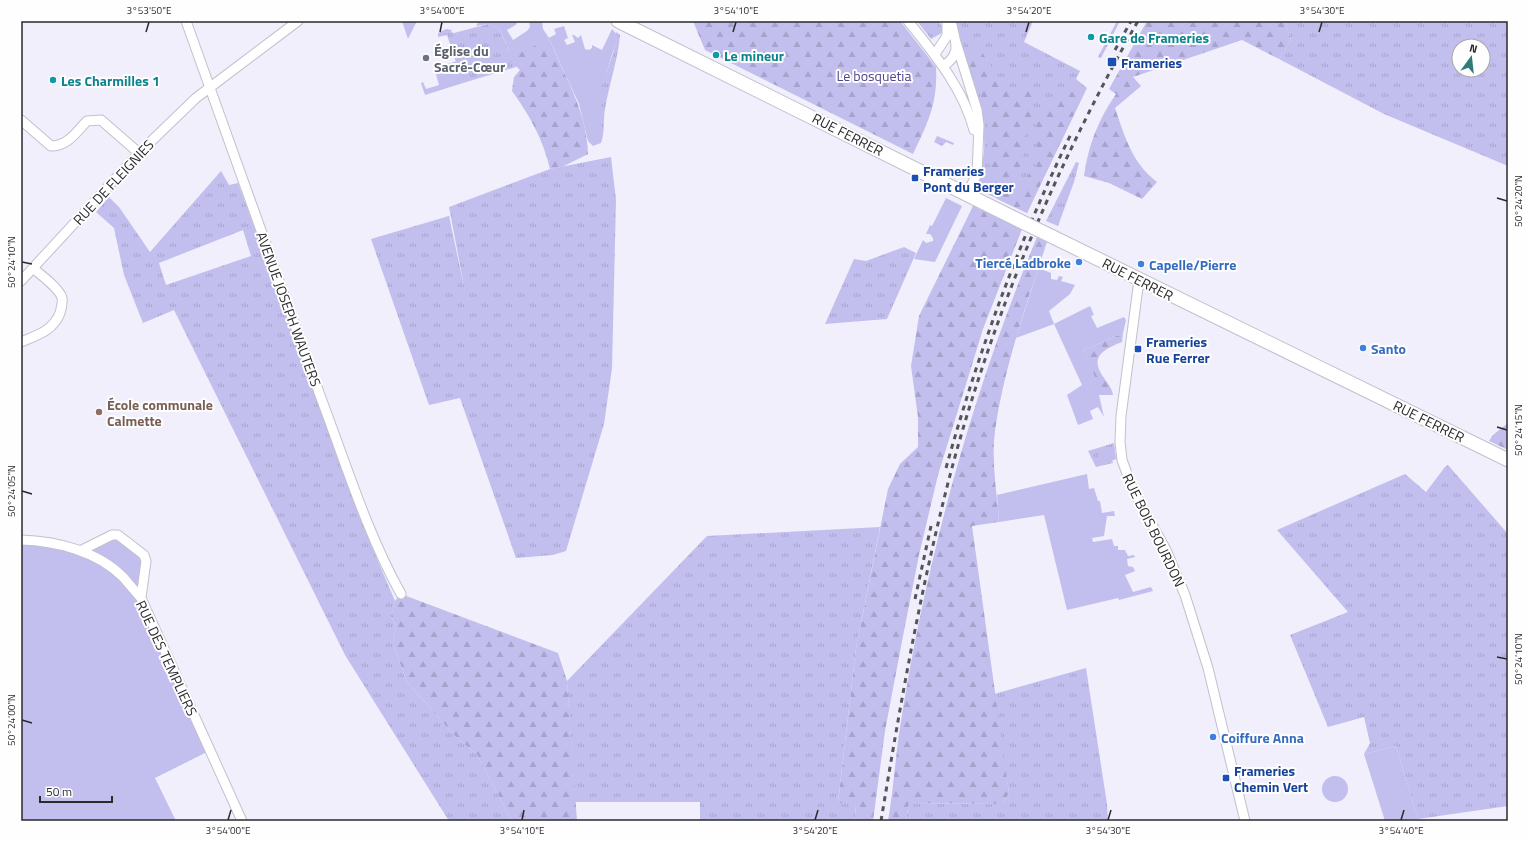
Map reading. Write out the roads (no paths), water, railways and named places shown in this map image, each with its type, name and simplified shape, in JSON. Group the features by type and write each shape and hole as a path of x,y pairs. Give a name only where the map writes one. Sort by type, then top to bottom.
{"main road":[{"name":"RUE FERRER","path":"618,21 1139,280 1508,460"}],"street":[{"name":"AVENUE JOSEPH WAUTERS","path":"186,21 352,481 382,557 401,594"},
{"name":"RUE DE FLEIGNIES","path":"21,281 34,269 138,153 196,98 298,21"},
{"path":"908,21 935,54 963,98 979,147"},
{"path":"935,54 948,36 946,21"},
{"path":"951,21 955,40 977,110 979,147 976,174 967,194"},
{"path":"943,66 954,58 956,51 955,40"},
{"path":"21,120 51,146 60,146 69,140 87,121 101,120 138,153"},
{"path":"21,342 45,332 54,325 62,308 62,298 57,290 34,269"},
{"name":"RUE BOIS BOURDON","path":"1139,280 1121,416 1120,442 1122,460 1133,490 1166,550 1185,595 1204,654 1245,821"},
{"path":"80,551 112,535 118,535 144,555 146,561 141,598"},
{"name":"RUE DES TEMPLIERS","path":"21,540 44,540 80,551 96,558 122,576 141,598 242,821"}],"railway":[{"path":"1115,50 1131,21"},
{"path":"881,821 903,692 929,564 949,479 966,419 985,360 1028,244 1080,131 1108,75 1138,21"},
{"path":"946,468 958,425 1001,298 1034,215 1071,134"},
{"path":"915,599 931,526"}],"place":[{"name":"Gare de Frameries","path":"1091,37"},
{"name":"Le mineur","path":"716,55"},
{"name":"Église du Sacré-Cœur","path":"426,58"},
{"name":"Frameries","path":"1112,62"},
{"name":"Les Charmilles 1","path":"53,80"},
{"name":"Frameries Pont du Berger","path":"915,178"},
{"name":"Tiercé Ladbroke","path":"1079,262"},
{"name":"Capelle/Pierre","path":"1141,264"},
{"name":"Santo","path":"1363,348"},
{"name":"Frameries Rue Ferrer","path":"1138,349"},
{"name":"École communale Calmette","path":"99,412"},
{"name":"Coiffure Anna","path":"1213,737"},
{"name":"Frameries Chemin Vert","path":"1226,778"}],"park label":[{"name":"Le bosquetia","path":"874,75"}]}
